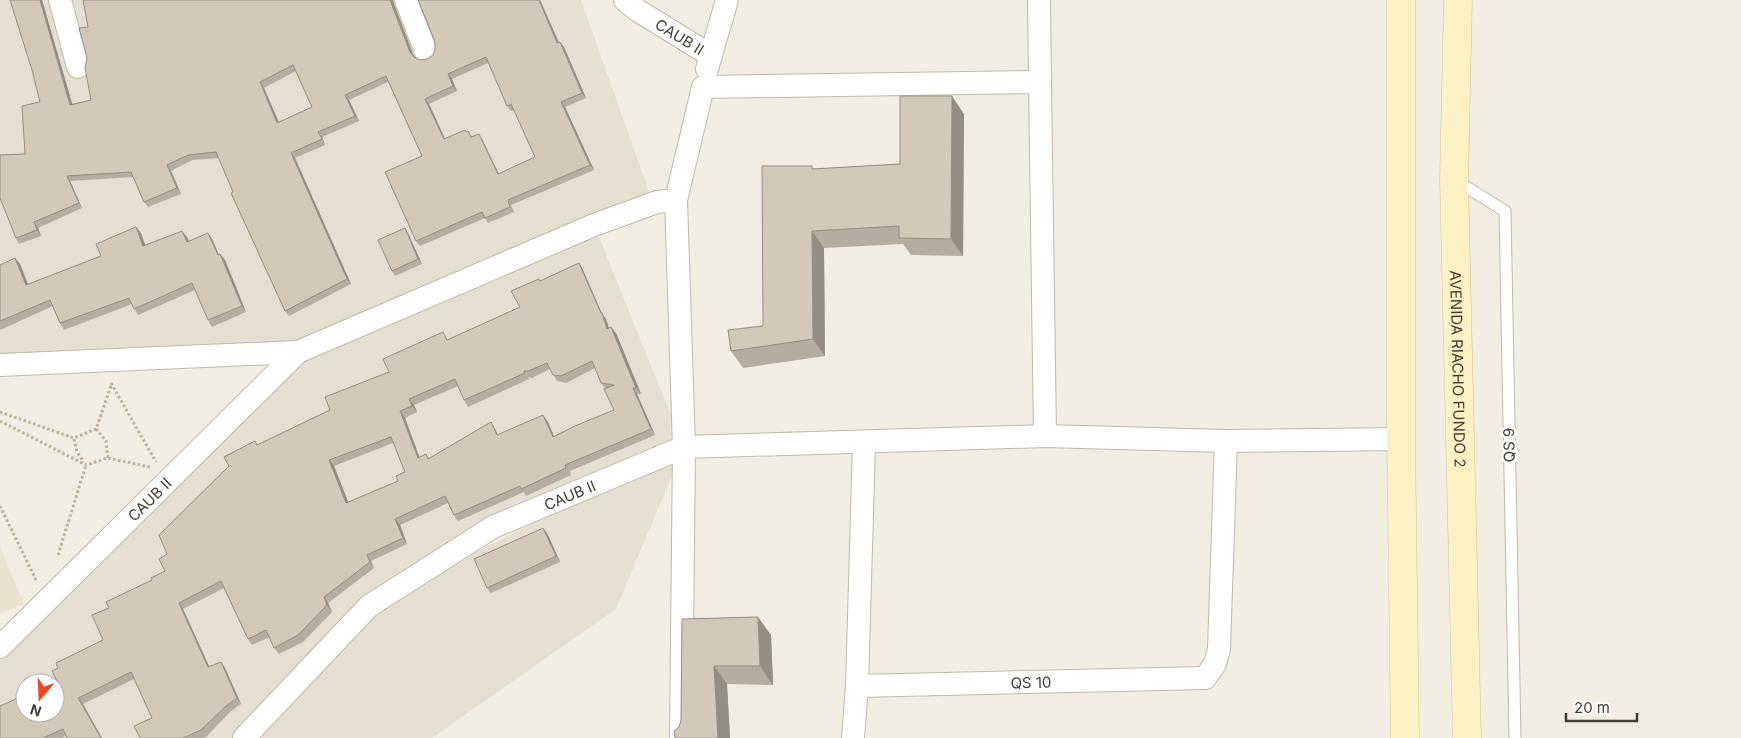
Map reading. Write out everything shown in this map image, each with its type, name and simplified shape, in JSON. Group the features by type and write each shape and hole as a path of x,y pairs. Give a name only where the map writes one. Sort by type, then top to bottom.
{"main road":[{"path":"1401,0 1401,439 1405,738"},
{"name":"AVENIDA RIACHO FUNDO 2","path":"1458,0 1454,180 1467,738"}],"street":[{"path":"60,0 78,67"},
{"path":"406,0 426,52"},
{"name":"CAUB II","path":"625,0 637,10 710,55"},
{"path":"681,738 684,447 676,200 710,55 727,0"},
{"path":"1039,0 1045,436"},
{"path":"703,87 1040,82"},
{"name":"CAUB II","path":"0,365 298,352 594,226 657,202 676,200"},
{"name":"CAUB II","path":"0,647 298,352"},
{"path":"684,447 1045,436 1226,441 1401,439"},
{"name":"QS 10","path":"857,686 1205,678 1215,664 1219,648 1226,441"},
{"path":"854,738 864,443"},
{"name":"CAUB II","path":"244,738 369,606 493,527 684,447"}],"lane":[{"name":"QS 9","path":"1454,180 1505,210 1515,738"}],"path":[{"path":"102,384 121,382"},
{"path":"96,430 112,383"},
{"path":"112,383 160,470"},
{"path":"0,412 74,438 96,430"},
{"path":"0,421 86,465 108,458 151,468"},
{"path":"96,430 106,441 108,458"},
{"path":"74,438 76,452 86,465"},
{"path":"57,560 86,465"},
{"path":"0,506 37,581"}],"shaded area":[{"path":"0,0 581,0 652,200 594,225 684,447 616,609 432,738 0,738 0,651 298,352 0,376","holes":["674,452 375,603 493,527"]},
{"path":"0,547 24,604 0,614"}],"building":[{"path":"10,0 40,0 70,105 91,100 85,68 87,58 79,28 88,27 83,0 390,0 410,52 420,60 427,59 433,55 435,42 418,0 539,0 557,43 560,42 582,93 561,102 590,165 508,200 510,207 485,218 482,212 416,241 385,172 422,156 386,76 345,95 355,116 318,132 322,139 291,153 347,279 285,311 231,193 233,192 216,152 188,155 167,165 177,188 144,202 131,172 67,176 79,203 34,222 37,230 16,238 0,198 0,155 25,154 22,106 40,102","holes":["486,57 507,106 511,104 535,157 498,174 479,134 471,137 468,131 466,132 465,130 444,139 425,99 453,86 448,74","293,65 312,107 277,123 260,82"]},
{"path":"900,96 952,96 951,239 899,238 899,226 812,231 813,339 731,351 728,330 763,326 762,166 812,166 812,169 900,164"},
{"path":"136,227 143,246 182,231 187,242 208,233 218,255 220,254 242,306 208,320 192,283 134,309 129,298 60,323 50,300 0,321 0,265 15,258 26,285 101,256 96,244"},
{"path":"405,228 418,259 392,271 378,240"},
{"path":"579,263 602,313 607,329 611,327 636,388 633,388 651,429 565,465 566,468 521,489 520,486 454,515 445,496 395,519 403,538 367,555 370,562 324,597 327,605 298,635 274,648 266,630 248,639 221,581 179,603 208,667 221,662 237,698 201,730 183,738 140,738 134,726 152,718 131,672 78,698 101,738 67,738 63,729 43,738 0,738 0,706 15,699 15,723 65,723 65,673 53,673 52,671 58,668 56,663 103,640 92,615 109,608 106,602 152,580 151,578 165,571 159,559 167,554 159,535 229,466 224,457 255,441 257,445 330,410 325,397 389,372 383,359 443,332 447,340 520,307 511,291 539,279 540,281","holes":["592,361 601,383 614,385 604,389 614,410 553,437 543,415 497,435 491,422 428,459 426,454 418,458 400,411 412,406 409,399 455,379 464,400 525,373 524,371 547,363 553,375 561,376","391,437 405,472 396,476 398,481 346,503 329,460"]},
{"path":"543,528 556,556 487,588 474,559"},
{"path":"758,617 760,666 714,666 718,738 675,738 674,731 679,727 681,720 682,619"}]}
